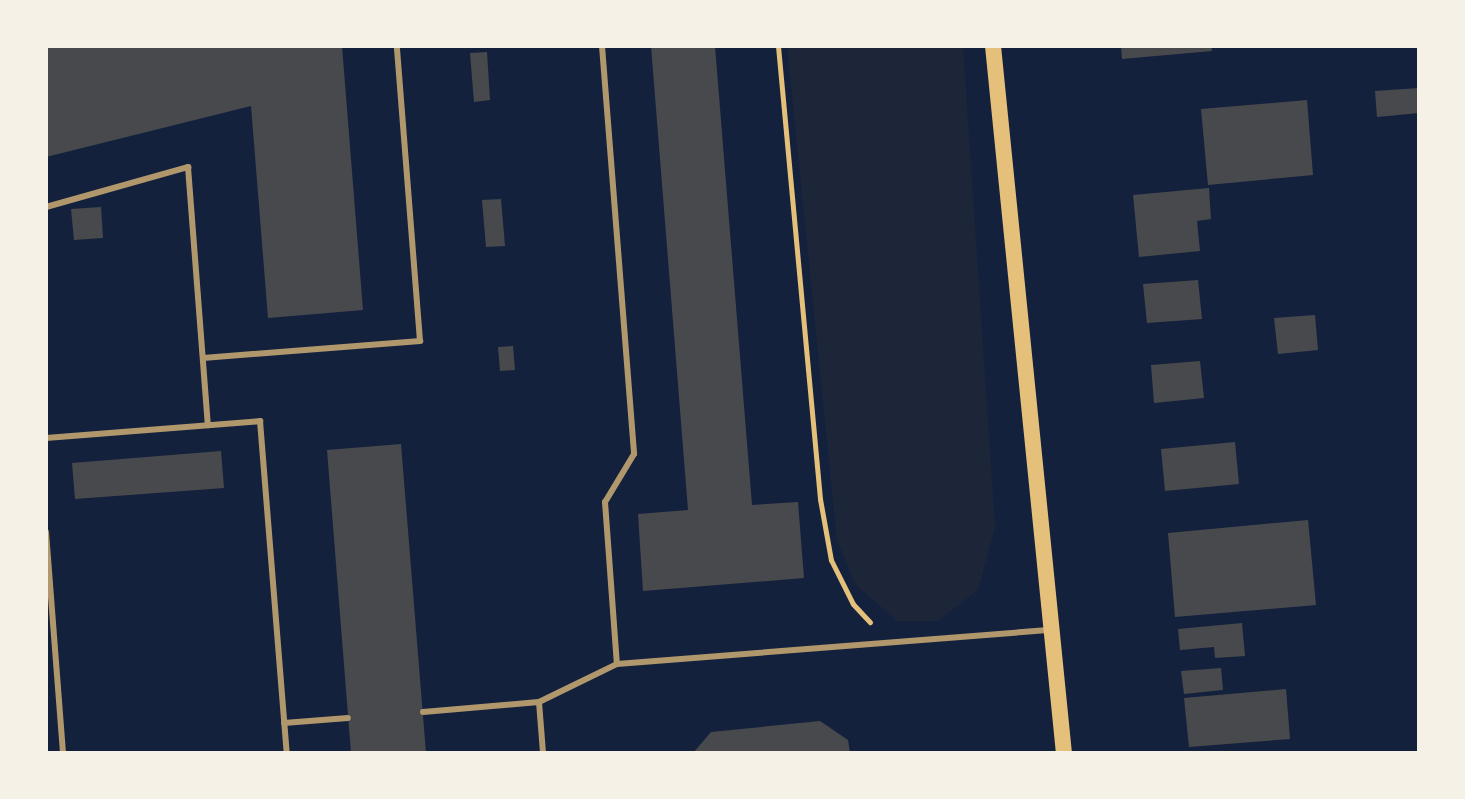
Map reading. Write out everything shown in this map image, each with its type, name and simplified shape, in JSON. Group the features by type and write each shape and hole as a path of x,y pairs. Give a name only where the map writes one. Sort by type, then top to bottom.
{"main road":[{"path":"993,46 1064,753"}],"lane":[{"path":"203,358 420,341 397,46"},
{"path":"602,46 634,454 605,502 617,664"},
{"path":"46,207 188,167 208,425"},
{"path":"46,438 260,421 287,753"},
{"path":"46,532 63,753"},
{"path":"423,712 539,702 617,664 1051,630"},
{"path":"539,702 543,753"},
{"path":"284,723 348,718"}],"path":[{"path":"778,46 820,499 831,560 853,604 888,642"}],"shaded area":[{"path":"787,46 963,46 995,527 978,590 938,621 897,621 855,584 837,540"}],"building":[{"path":"46,46 342,46 363,310 268,318 251,106 46,157"},
{"path":"651,46 715,46 752,505 798,502 804,578 643,591 638,514 688,510"},
{"path":"1121,46 1211,46 1212,51 1122,59"},
{"path":"487,52 490,100 474,102 470,53"},
{"path":"1419,88 1419,113 1377,117 1375,91"},
{"path":"1307,100 1313,175 1208,185 1201,109"},
{"path":"1209,188 1211,219 1197,221 1200,251 1139,257 1133,195"},
{"path":"501,199 505,246 486,247 482,200"},
{"path":"101,207 103,238 74,240 71,209"},
{"path":"1198,280 1202,319 1147,323 1143,284"},
{"path":"1315,315 1318,350 1278,354 1274,318"},
{"path":"513,346 515,370 500,371 498,347"},
{"path":"1200,361 1204,398 1154,403 1151,365"},
{"path":"1235,442 1239,484 1165,491 1161,449"},
{"path":"401,444 426,753 351,753 327,450"},
{"path":"221,451 224,488 75,499 72,463"},
{"path":"1308,520 1316,605 1175,617 1168,533"},
{"path":"1242,623 1245,656 1215,658 1214,647 1180,650 1178,629"},
{"path":"1221,668 1223,690 1184,694 1181,671"},
{"path":"1286,689 1290,739 1189,747 1184,698"},
{"path":"820,721 848,740 850,753 693,753 711,732"}]}
